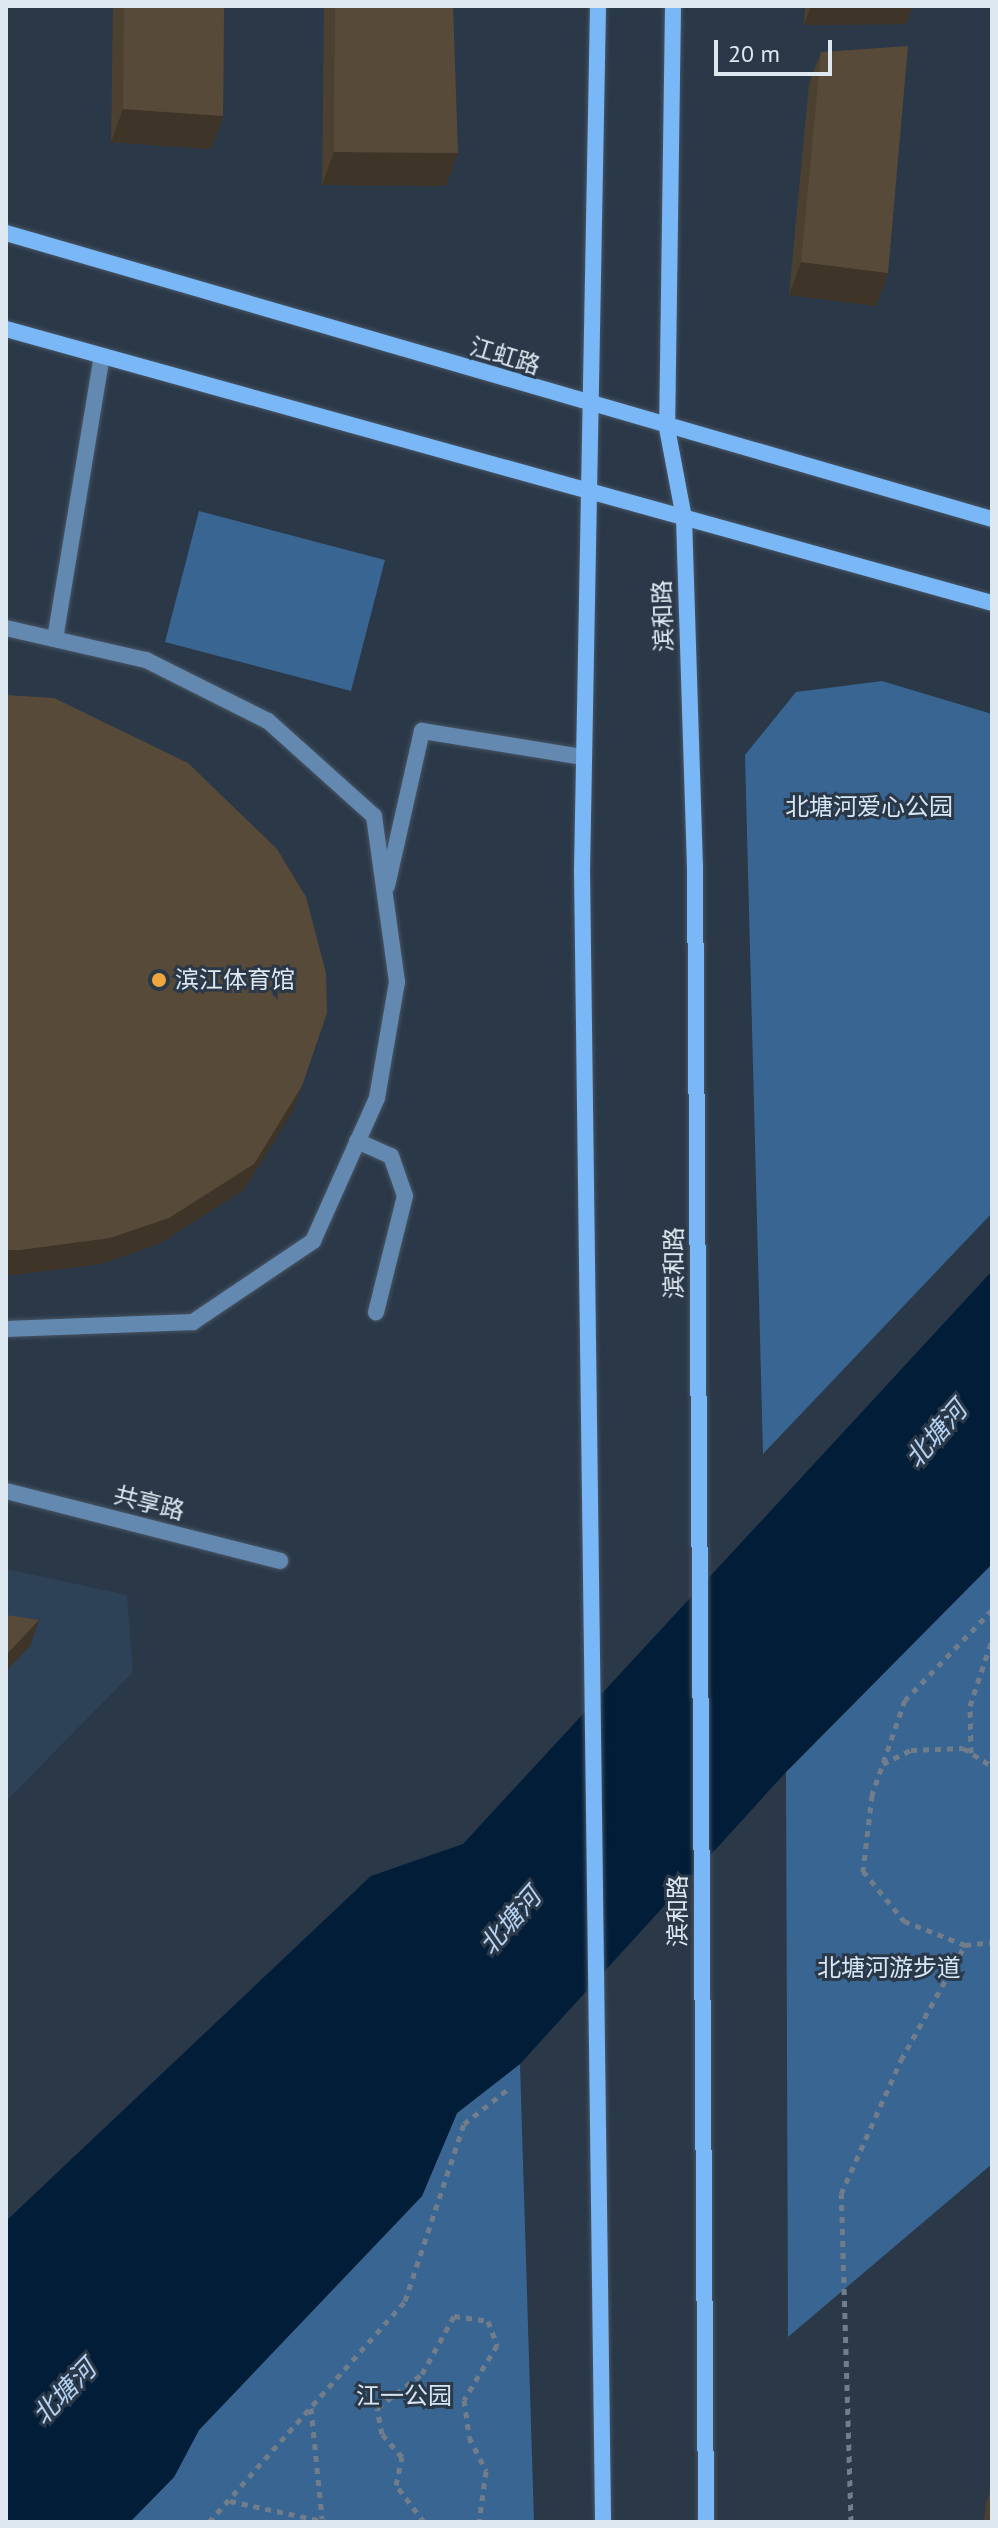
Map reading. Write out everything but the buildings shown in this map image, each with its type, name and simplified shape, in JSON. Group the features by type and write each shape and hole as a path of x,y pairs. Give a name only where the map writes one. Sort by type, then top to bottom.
{"main road":[{"path":"598,6 582,870 603,2522"},
{"name":"滨和路","path":"673,6 667,428 684,518 695,866 706,2522"},
{"name":"江虹路","path":"6,233 591,406 992,519"},
{"path":"6,329 590,488 684,518 992,603"}],"street":[{"path":"55,639 102,356"},
{"path":"6,628 146,660 268,721 374,816 397,982 377,1098 313,1241 193,1322 6,1329"},
{"path":"385,896 422,731 583,757"},
{"path":"357,1141 391,1156 405,1196 376,1312"},
{"name":"共享路","path":"6,1491 280,1561"}],"path":[{"path":"992,1610 905,1700 883,1764 863,1871 904,1921 965,1945 992,1942"},
{"path":"971,1753 970,1706 992,1640"},
{"path":"883,1764 911,1750 971,1753 992,1766"},
{"path":"851,2522 841,2194 901,2060 965,1945"},
{"path":"209,2522 405,2301 464,2124 508,2089"},
{"path":"424,2522 396,2485 402,2457 382,2434 377,2408 422,2374 454,2316 488,2321 497,2345 464,2400 469,2437 486,2471 479,2522"},
{"path":"229,2500 325,2520 311,2408"}],"shaded area":[{"path":"6,1569 127,1595 133,1672 6,1801"}],"green space":[{"path":"199,511 385,560 351,691 165,642"},
{"name":"北塘河爱心公园","path":"882,681 992,714 992,1213 763,1454 745,755 796,692"},
{"name":"北塘河游步道","path":"992,1564 992,2164 788,2337 786,1772"},
{"name":"江一公园","path":"520,2064 534,2522 130,2522 174,2477 199,2430 422,2196 457,2113"}],"water":[{"name":"北塘河","path":"992,1271 992,1564 786,1772 520,2064 457,2113 422,2196 199,2430 174,2477 130,2522 6,2522 6,2221 371,1876 463,1844"}],"place":[{"name":"滨江体育馆","path":"159,980"}]}
